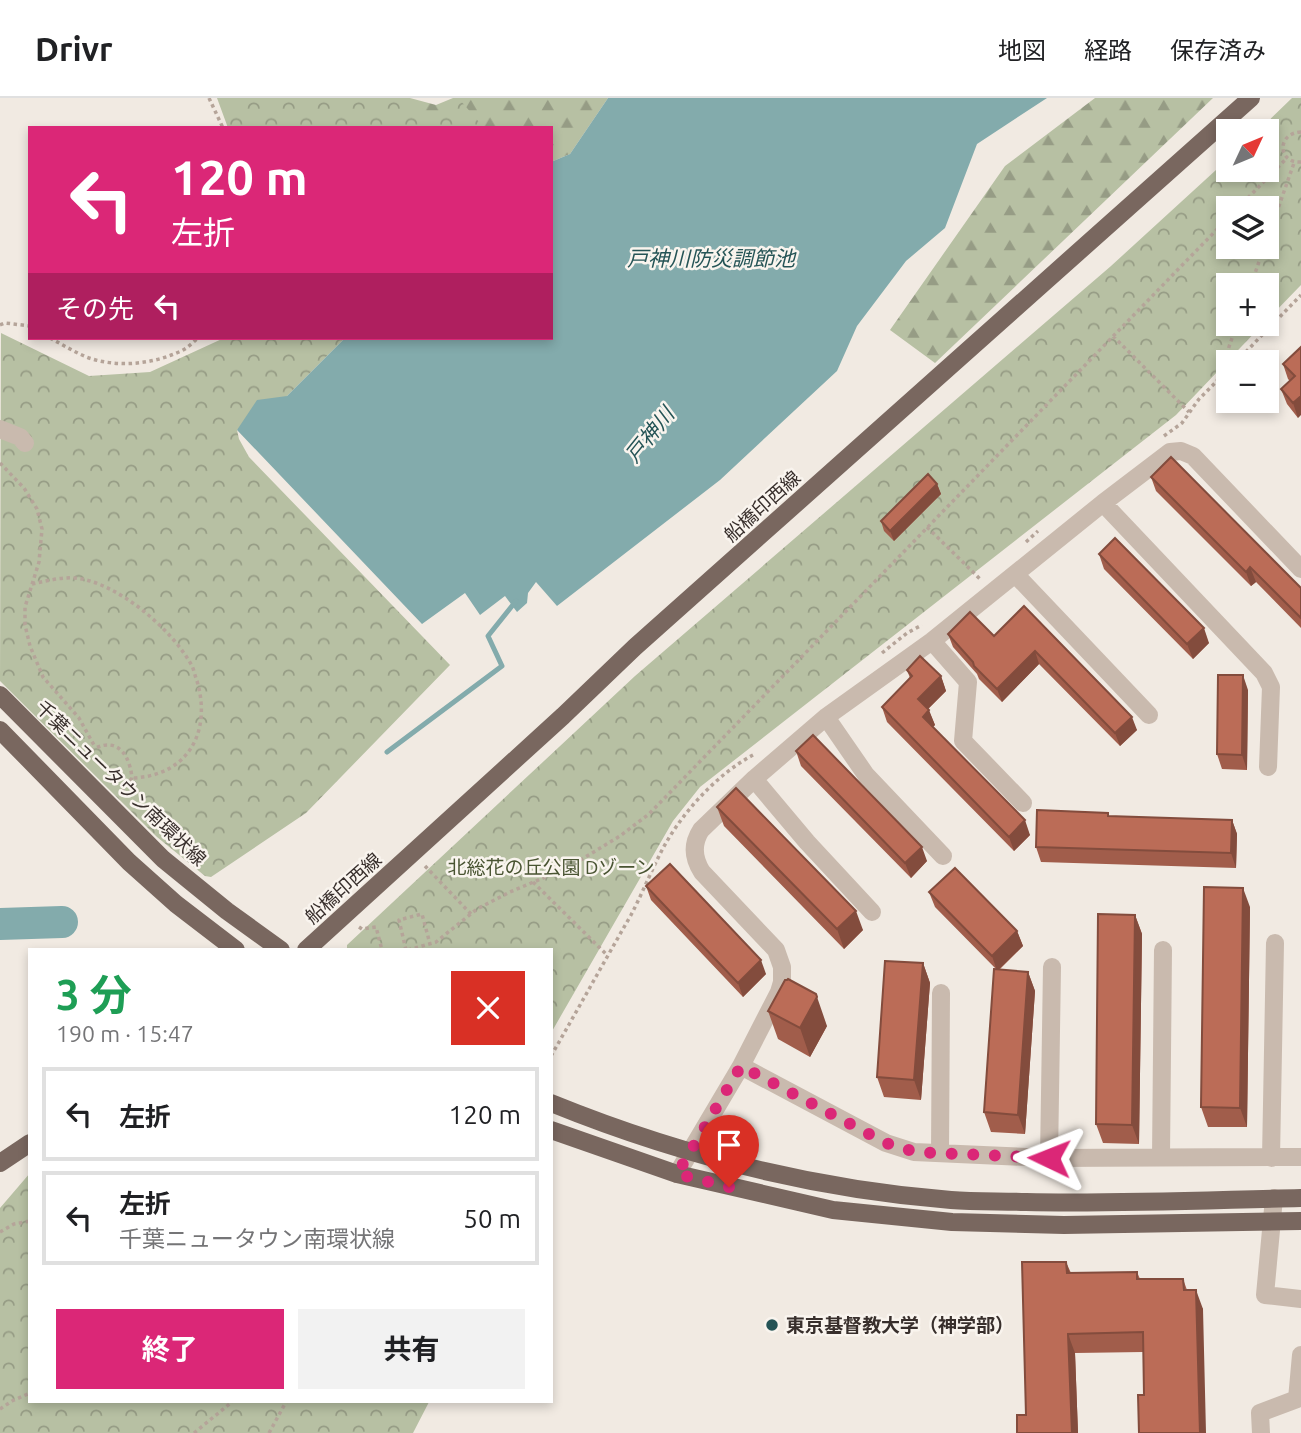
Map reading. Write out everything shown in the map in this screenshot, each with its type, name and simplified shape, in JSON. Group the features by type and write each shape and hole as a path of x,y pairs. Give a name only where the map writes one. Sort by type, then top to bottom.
{"main road":[{"name":"船橋印西線","path":"308,948 635,647 1251,98"},
{"name":"千葉ニュータウン南環状線","path":"0,695 163,859 278,948"},
{"path":"0,730 130,862 176,904 233,948"},
{"path":"553,1104 689,1152 842,1187 953,1200 1063,1203 1301,1198"},
{"path":"553,1131 677,1174 834,1210 952,1222 1064,1225 1301,1221"},
{"path":"0,1163 28,1144"}],"street":[{"path":"0,429 20,437 25,443"},
{"path":"677,1174 741,1066 782,982 782,967 775,950 702,872 694,859 697,836 701,830 754,779 826,717 932,641 1170,452 1181,451 1194,456 1301,569"},
{"path":"1103,503 1264,673 1271,687 1268,767"},
{"path":"1015,573 1149,715"},
{"path":"932,641 968,682 963,741 1023,803"},
{"path":"826,717 866,775 943,856"},
{"path":"754,779 807,842 872,912"},
{"path":"1271,1158 1275,943"},
{"path":"1161,1157 1163,950"},
{"path":"1049,1158 1052,967"},
{"path":"940,1153 941,993"},
{"path":"741,1066 886,1143 915,1152 1049,1158 1301,1157"},
{"path":"1275,1198 1265,1295 1301,1299"},
{"path":"1261,1433 1260,1413 1297,1399 1301,1355"}],"path":[{"path":"209,98 222,126"},
{"path":"1279,211 1299,163 1287,158 1283,150 1285,140 1292,133 1301,132"},
{"path":"1250,196 1287,158"},
{"path":"415,948 436,942 477,909 569,867 620,836 649,814 1216,230"},
{"path":"1248,350 1301,295"},
{"path":"0,325 5,323 28,326"},
{"path":"1113,336 1189,412"},
{"path":"54,340 91,359 128,364 174,354 196,340"},
{"path":"0,463 24,488 37,509 42,529 39,562 25,607 25,625 30,646 43,677 79,718 95,747"},
{"path":"928,527 982,580"},
{"path":"32,584 74,578 97,583 147,613 171,636 192,666 202,710 201,727 190,750 165,771 146,778 132,778"},
{"path":"83,756 95,747 106,744 124,753 130,763 132,778 120,794"},
{"path":"425,866 471,915"},
{"path":"533,882 607,955"},
{"path":"406,948 398,920 422,914 430,944"},
{"path":"359,927 376,927 381,948"},
{"path":"0,1232 14,1224 28,1221"},
{"path":"0,1409 28,1393"},
{"path":"194,1433 231,1403"},
{"path":"269,1433 285,1403"}],"green space":[{"path":"217,98 410,98 436,105 453,98 608,98 570,154 553,161 553,126 227,126"},
{"path":"226,98 406,98 435,117 447,105 461,101 482,126 229,126"},
{"path":"1095,98 1213,98 935,363 890,330 1005,166"},
{"name":"北総花の丘公園 Dゾーン","path":"1292,98 1301,98 1301,285 1279,308 1279,273 1216,273 1216,336 1252,336 1238,350 1216,350 1216,373 1176,415 700,787 673,821 553,1030 553,948 347,948 347,945 635,676 1111,266 1216,170 1216,182 1279,182 1279,119 1270,119"},
{"path":"1,333 89,376 150,372 220,340 343,340 287,396 237,430 239,439 249,457 450,665 306,813 211,877 205,876 157,837 0,681"},
{"path":"28,1175 28,1403 428,1403 413,1433 0,1433 0,1208"}],"water":[{"name":"戸神川防災調節池","path":"608,98 1047,98 977,144 945,228 906,261 857,326 837,371 720,480 557,606 536,582 528,593 527,603 517,612 505,596 480,615 465,593 422,624 237,430 257,400 287,396 343,340 553,340 553,161 570,154"}],"building":[{"path":"1301,347 1301,396 1293,403 1281,389 1295,376 1283,364"},
{"path":"1171,457 1301,588 1301,618 1250,567 1246,572 1151,477"},
{"path":"928,474 937,484 890,531 881,521"},
{"path":"1115,538 1204,628 1187,644 1099,554"},
{"path":"1024,606 1132,717 1115,733 1035,651 997,689 948,634 970,612 994,636"},
{"path":"920,656 941,676 918,699 929,710 923,717 1025,820 1009,837 882,707 912,676 907,670"},
{"path":"1218,675 1243,675 1242,755 1217,754"},
{"path":"813,735 922,847 905,863 796,751"},
{"path":"736,788 856,911 837,929 717,807"},
{"path":"1037,810 1108,813 1108,816 1232,820 1231,853 1036,847"},
{"path":"670,864 761,960 738,983 646,886"},
{"path":"955,868 1017,931 992,956 929,892"},
{"path":"1204,887 1243,888 1240,1108 1201,1107"},
{"path":"1098,914 1135,915 1132,1125 1096,1124"},
{"path":"885,961 923,963 914,1080 877,1077"},
{"path":"994,969 1028,972 1018,1115 984,1112"},
{"path":"788,979 817,997 800,1028 768,1011"},
{"path":"1022,1262 1066,1262 1067,1273 1137,1272 1137,1279 1183,1279 1184,1290 1196,1290 1200,1433 1139,1433 1138,1395 1144,1395 1143,1332 1068,1334 1072,1433 1017,1433 1017,1415 1026,1415"}],"waterway":[{"name":"戸神川","path":"387,752 502,666 488,636 516,601"},
{"name":"戸神川","path":"0,924 62,922"}],"place":[{"name":"東京基督教大学（神学部）","path":"772,1325"}],"route":[{"path":"729,1187 677,1174 741,1066 886,1143 915,1152 1049,1158"}]}
